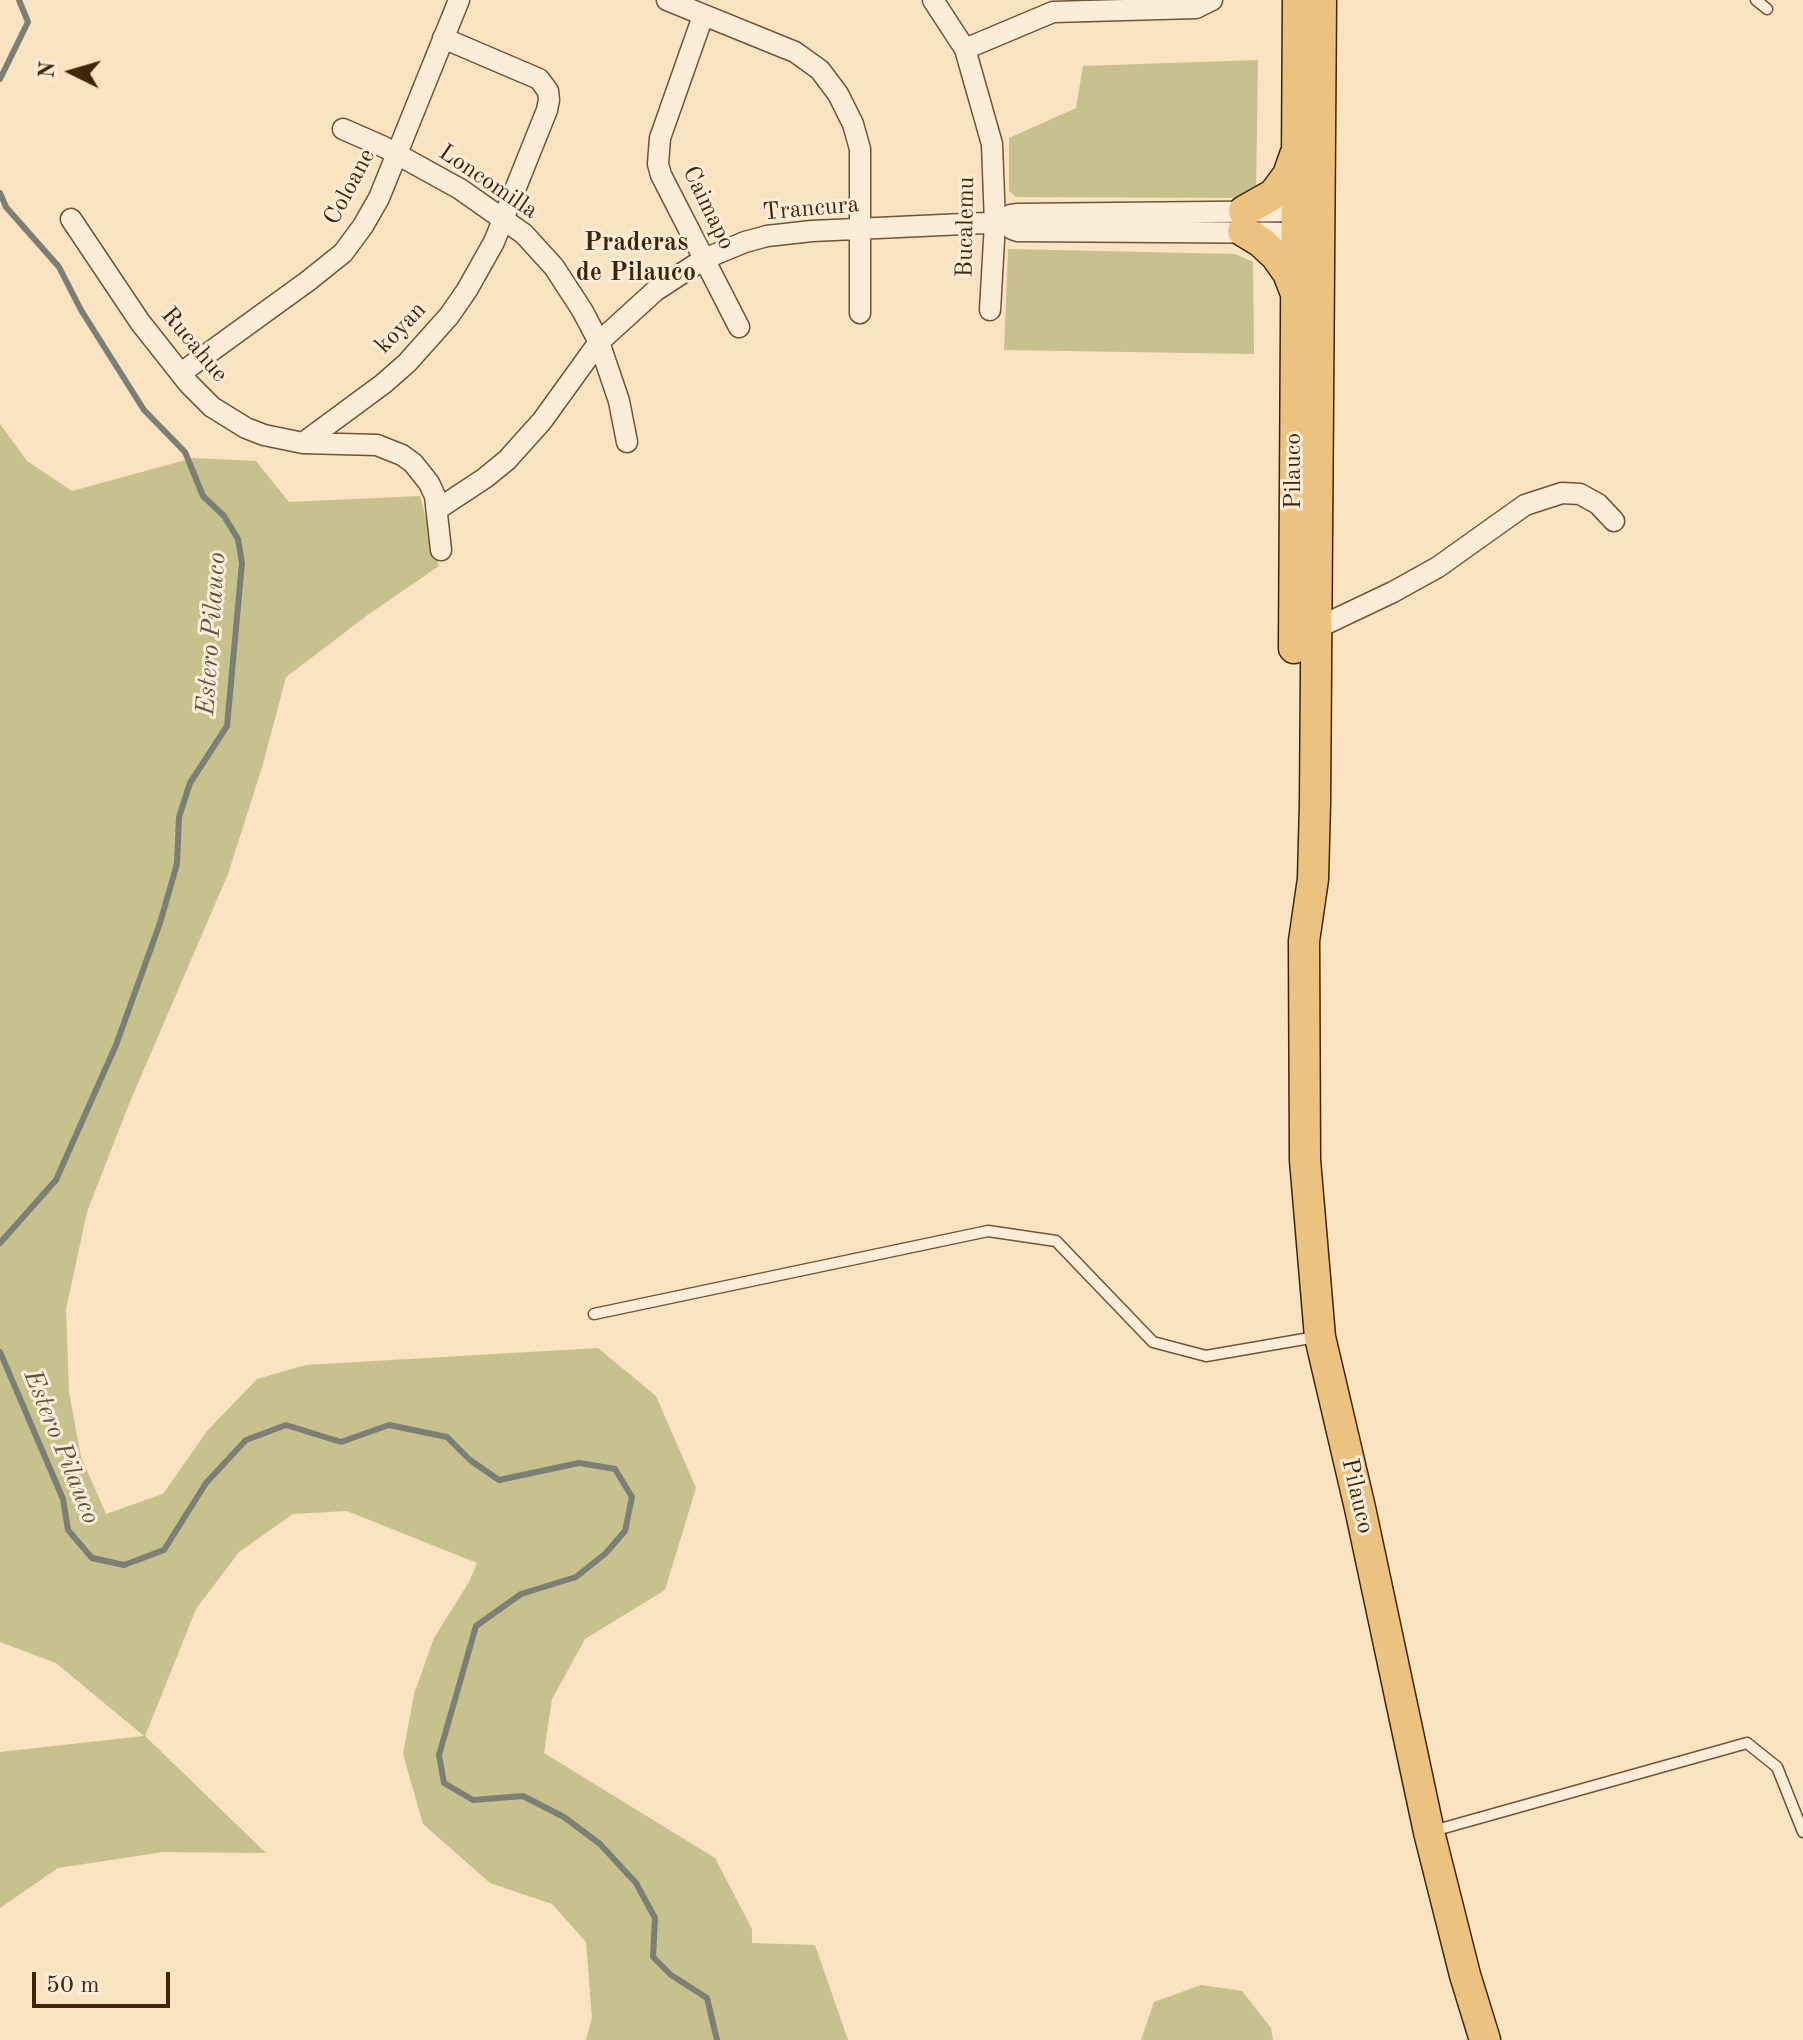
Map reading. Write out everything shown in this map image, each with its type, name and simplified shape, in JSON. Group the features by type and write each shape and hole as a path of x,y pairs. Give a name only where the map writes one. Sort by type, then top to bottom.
{"main road":[{"name":"Pilauco","path":"1298,0 1297,142 1308,222 1296,292 1295,878 1297,910 1304,941"},
{"name":"Pilauco","path":"1321,0 1308,222 1315,629 1313,879 1304,941 1305,1160 1320,1337 1429,1832 1465,1975 1485,2040"},
{"path":"1296,292 1276,256 1244,221 1281,185 1292,165 1297,142"}],"street":[{"name":"Coloane","path":"181,373 343,253 379,198 459,0"},
{"path":"667,0 795,52 820,70 830,82 846,108 860,149 860,313"},
{"name":"Bucalemu","path":"933,0 965,49 992,144 1001,222 990,310"},
{"path":"965,49 1053,6 1196,8 1212,0"},
{"name":"Caimapo","path":"703,16 658,151 661,175 739,327"},
{"name":"koyan","path":"303,443 383,384 429,340 467,290 504,220 547,110 548,91 533,76 443,38"},
{"name":"Loncomilla","path":"343,129 460,189 524,234 554,267 599,342 619,401 627,442"},
{"name":"Rucahue","path":"71,219 140,322 205,400 229,418 264,435 303,443 364,443 390,449 413,463 422,472 435,496 441,550"},
{"name":"Trancura","path":"438,509 485,478 525,442 599,342 655,291 724,249 767,236 812,231 1001,222 1018,231 1244,221 1308,222"},
{"path":"1315,629 1438,567 1525,505 1562,493 1580,494 1598,504 1614,521"}],"lane":[{"path":"1756,0 1767,9"},
{"path":"594,1314 988,1231 1056,1241 1153,1342 1206,1356 1320,1337"},
{"path":"1429,1832 1747,1743 1777,1767 1803,1832"}],"shaded area":[{"path":"1258,60 1256,189 1246,198 1016,197 1009,191 1009,138 1076,108 1083,66"},
{"path":"1008,249 1235,254 1253,262 1254,354 1004,350"},
{"path":"0,424 27,461 72,491 193,458 256,461 289,502 420,496 439,566 286,677 263,764 228,874 129,1104 87,1212 66,1309 69,1392 81,1457 106,1514 163,1494 207,1431 257,1379 306,1365 598,1348 656,1396 696,1488 665,1590 585,1639 552,1699 544,1753 715,1858 752,1929 752,1943 815,1945 848,2040 586,2040 592,2018 586,1942 552,1904 490,1883 423,1824 403,1754 414,1694 434,1638 469,1582 477,1563 347,1511 293,1514 239,1552 196,1609 145,1736 266,1853 163,1852 58,1868 0,1908 0,1752 144,1736 56,1663 0,1642"},
{"path":"1201,1985 1242,1991 1271,2028 1273,2040 1141,2040 1154,2002"}],"waterway":[{"name":"Estero Pilauco","path":"0,79 28,22 19,0"},
{"name":"Estero Pilauco","path":"0,193 6,207 59,267 81,310 144,410 185,452 203,496 224,516 238,539 242,563 227,726 190,783 179,817 177,864 160,923 116,1045 56,1180 0,1243"},
{"name":"Estero Pilauco","path":"0,1352 63,1499 68,1530 92,1558 124,1565 164,1550 206,1483 246,1440 286,1425 341,1442 389,1425 447,1437 470,1460 499,1480 579,1463 615,1469 632,1497 625,1531 606,1553 576,1577 521,1594 476,1626 439,1755 444,1783 473,1800 523,1796 564,1817 600,1844 636,1883 655,1918 653,1957 671,1975 707,1998 717,2040"}],"district":[{"name":"Praderas de Pilauco","path":"636,258"}]}
